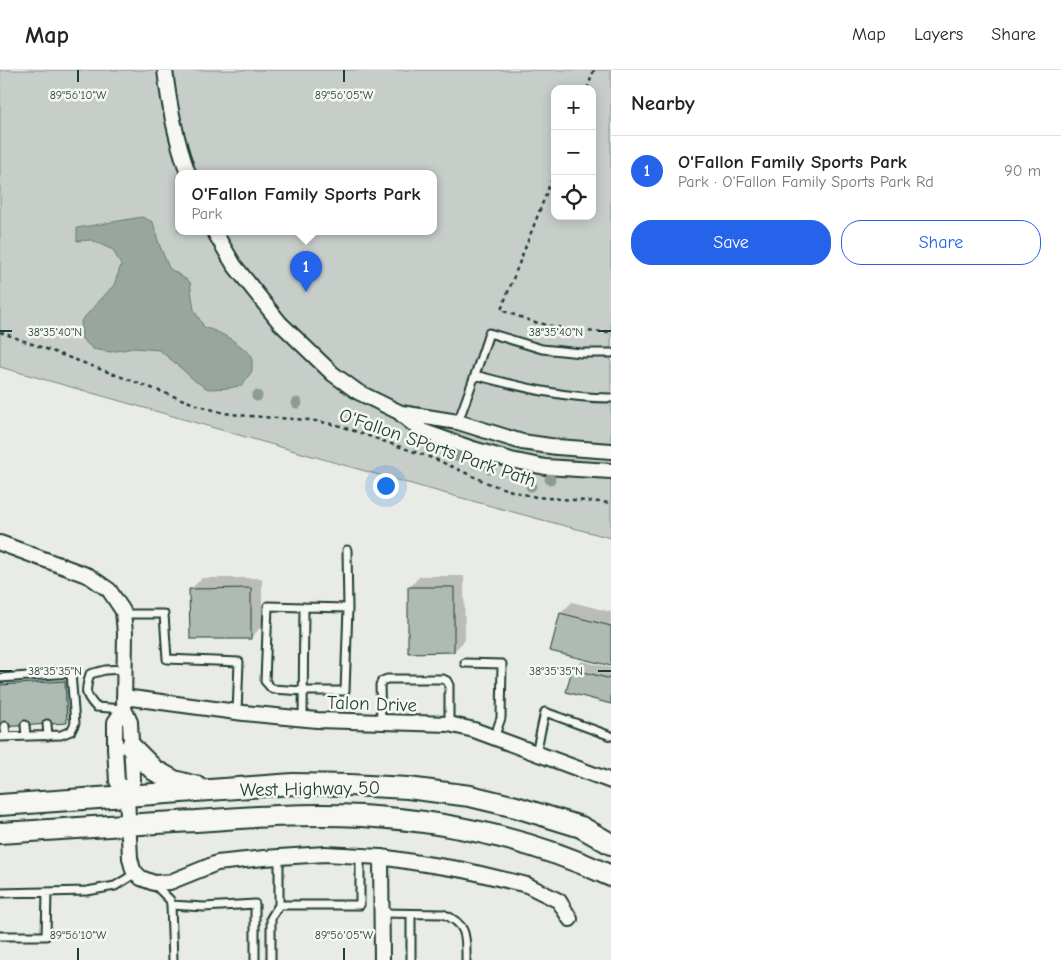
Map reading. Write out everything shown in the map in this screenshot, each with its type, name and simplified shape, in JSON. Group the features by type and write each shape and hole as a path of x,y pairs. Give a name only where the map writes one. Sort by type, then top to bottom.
{"main road":[{"path":"131,747 154,770 174,781 208,790"},
{"name":"West Highway 50","path":"0,805 293,784 408,788 470,796 516,808 581,827 611,844"},
{"name":"West Highway 50","path":"0,833 286,816 361,816 419,821 528,844 586,864 611,876"},
{"path":"581,827 611,830"}],"street":[{"path":"165,70 175,128 187,170"},
{"path":"216,235 234,265 256,294 280,324 306,350 333,374 358,392 401,413 422,431 511,460 545,466 611,471"},
{"path":"401,413 458,422 522,442 557,448 611,451"},
{"path":"0,543 90,576 109,590 123,614 125,633 124,703 130,722 133,780 127,796 130,858 133,870 141,878 154,883 170,882 217,863 278,857 325,854 381,857 464,870 527,885 559,901 570,919"},
{"path":"124,703 115,722 115,748 117,781 127,796"},
{"name":"Talon Drive","path":"124,703 303,718 449,724 474,730 611,781"},
{"path":"381,857 382,960"}],"lane":[{"path":"458,422 488,333 542,349 581,353 611,353"},
{"path":"475,375 537,391 574,397 611,398"},
{"path":"348,550 348,608 345,691 272,689 265,681 268,606 348,608"},
{"path":"303,718 304,607"},
{"path":"123,614 164,614 167,659 239,662 237,712"},
{"path":"464,663 502,664 501,718 494,738"},
{"path":"124,703 96,708 87,698 86,689 90,674 105,670 125,669"},
{"path":"1,680 43,679 72,673 75,723 71,731 61,735 3,737 5,726"},
{"path":"381,721 380,685 382,681 387,679 443,679 449,685 449,724"},
{"path":"73,690 86,689"},
{"path":"536,753 545,712 611,736"},
{"path":"47,724 48,736"},
{"path":"25,725 26,736"},
{"path":"279,905 360,905 360,856"},
{"path":"271,960 272,918 279,905 278,857"},
{"path":"0,892 47,893 87,891 115,886 136,873"},
{"path":"154,883 170,900 172,905 173,960"},
{"path":"0,936 46,936 47,893"},
{"path":"172,905 254,904 255,960"},
{"path":"381,913 443,914 456,921 465,933 466,960"},
{"path":"411,914 411,960"}],"path":[{"path":"588,85 594,70"},
{"path":"553,175 501,310 542,324 575,330 611,332"},
{"name":"O'Fallon SPorts Park Path","path":"0,332 200,406 224,413 310,420 338,425 435,459 490,484 515,492 536,497 611,503"}],"shaded area":[{"path":"0,70 611,70 611,538 0,367"},
{"path":"142,217 153,222 159,244 169,268 190,282 194,310 204,327 230,338 252,356 252,371 242,385 230,388 208,389 195,381 159,350 134,348 110,352 93,349 82,339 81,321 114,285 121,265 113,250 91,240 77,241 77,228"}],"building":[{"path":"408,587 454,587 454,652 408,653"},
{"path":"251,588 251,639 190,639 189,589"},
{"path":"560,613 611,626 611,666 550,651"},
{"path":"572,669 611,679 611,704 566,692"},
{"path":"65,681 67,723 0,727 0,685"}],"place":[{"name":"O'Fallon Family Sports Park","path":"306,292"}]}
